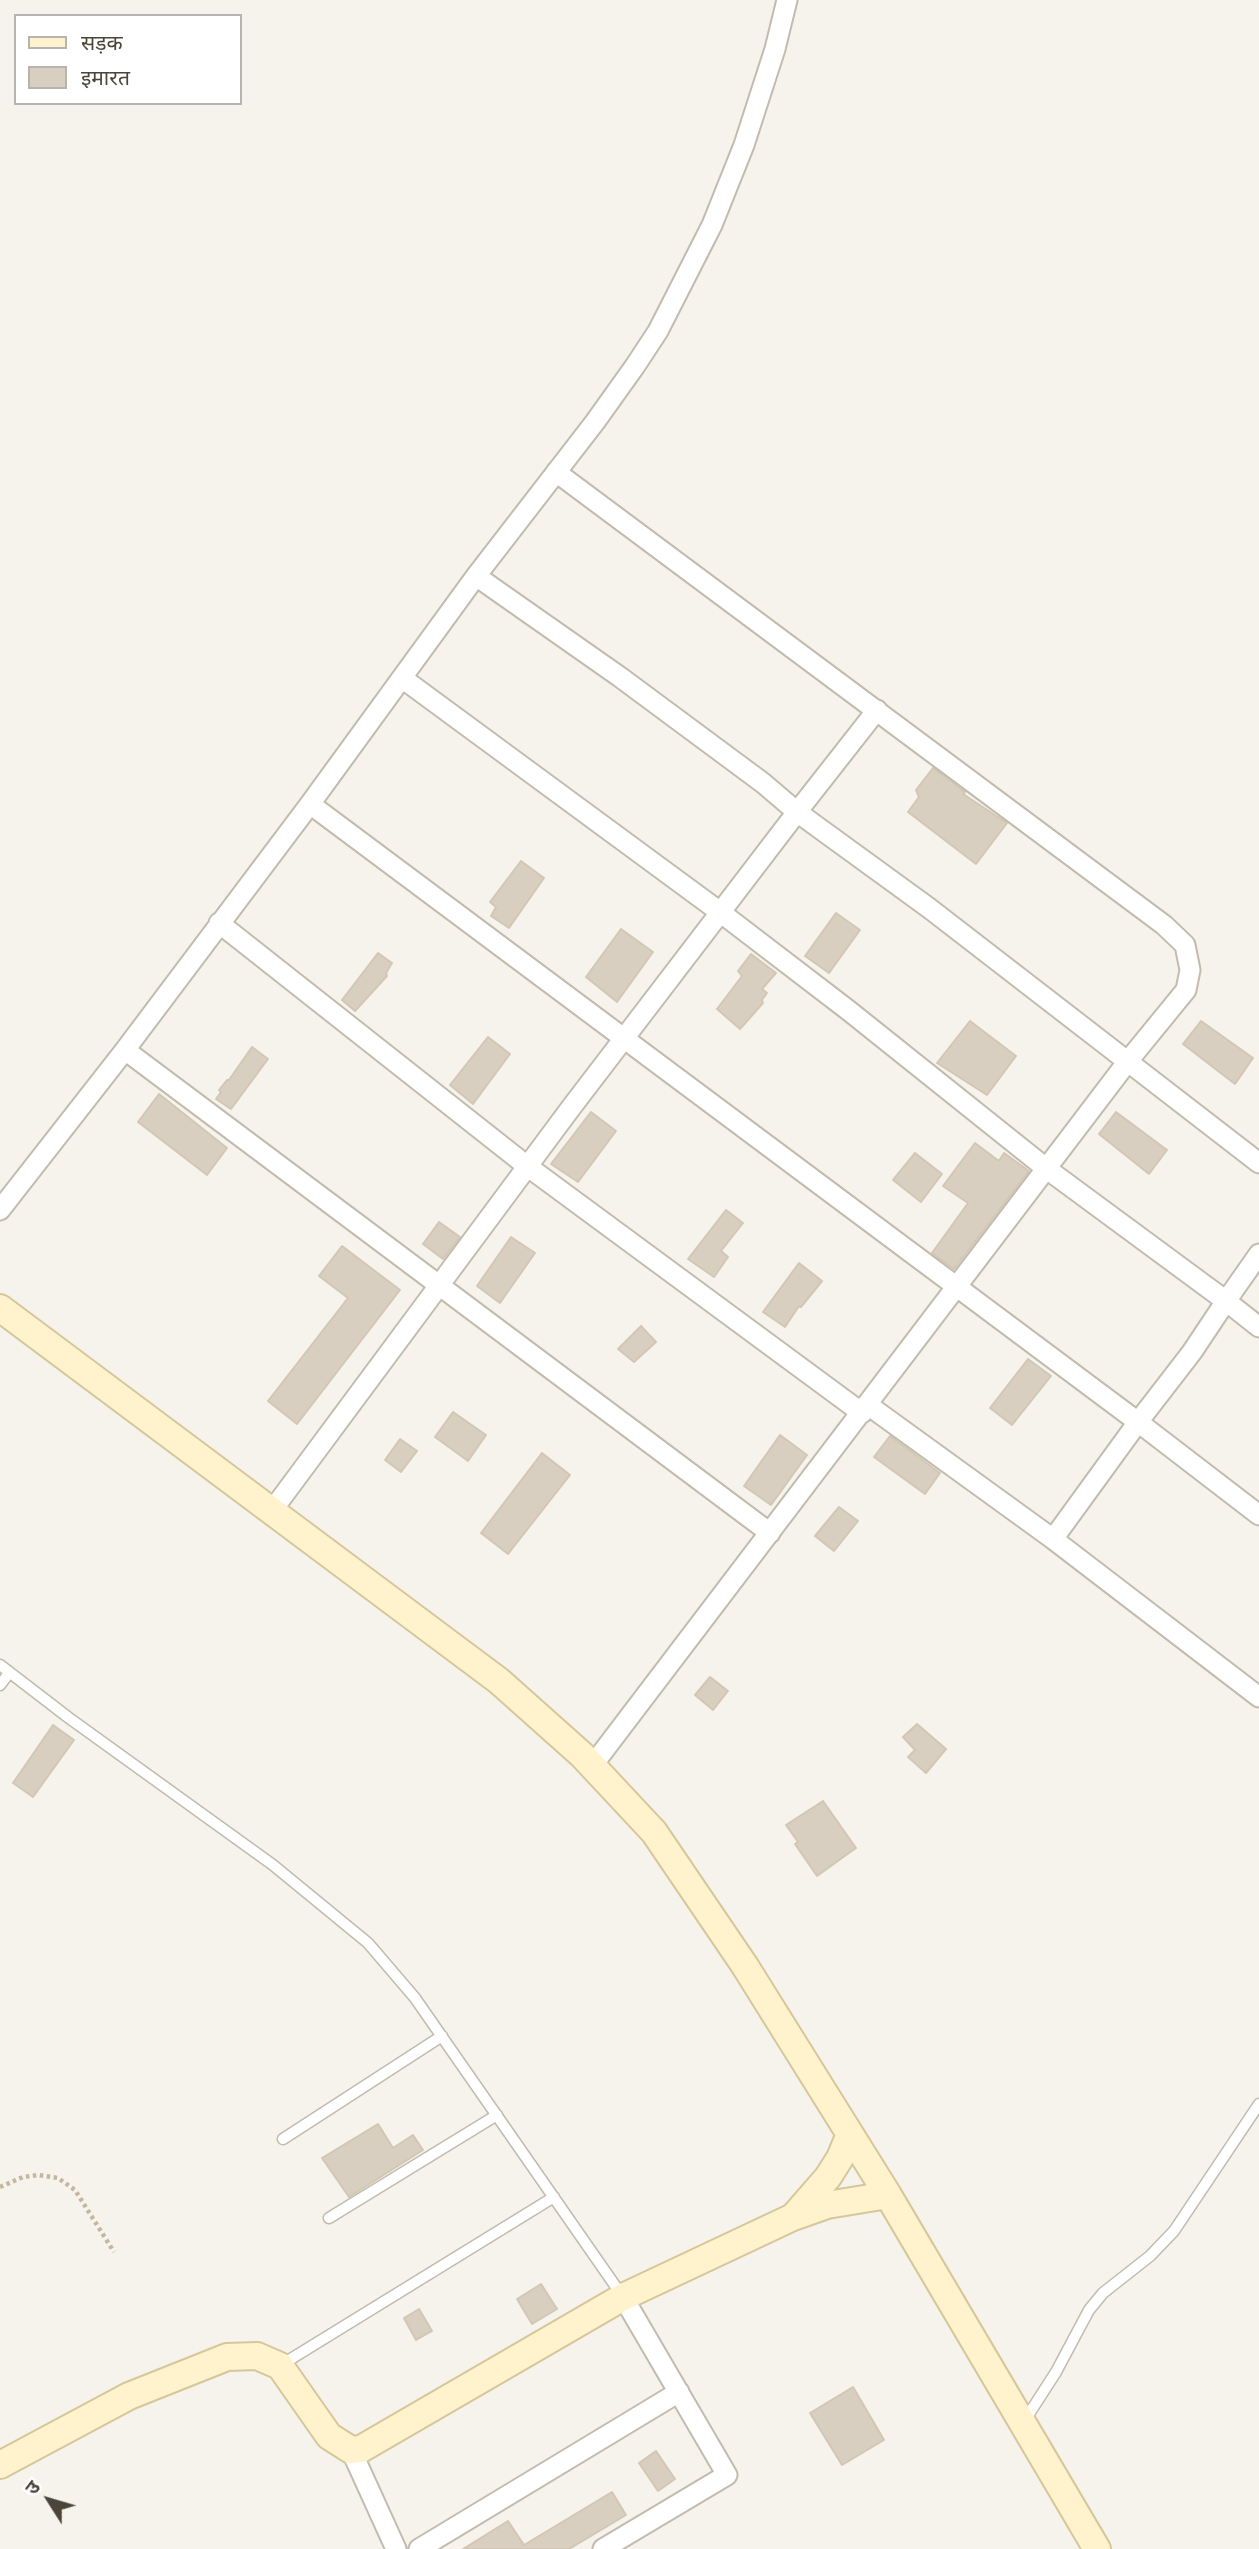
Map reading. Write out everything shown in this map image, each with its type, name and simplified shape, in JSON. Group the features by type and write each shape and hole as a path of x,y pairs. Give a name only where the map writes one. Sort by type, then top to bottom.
{"main road":[{"path":"0,1308 499,1681 592,1766 654,1832 745,1966 888,2195 1097,2549"},
{"path":"793,2217 828,2177 850,2134"},
{"path":"0,2465 129,2396 227,2357 257,2356 281,2366 329,2436 351,2450 361,2449 624,2297 793,2217 827,2205 888,2195"}],"street":[{"path":"0,1210 125,1050 310,804 476,576 603,411 657,331 712,226 744,145 788,0"},
{"path":"556,472 1164,925 1185,946 1190,970 1186,990 1128,1061 592,1766"},
{"path":"476,576 620,677 763,783 797,812 929,908 1259,1163"},
{"path":"402,678 720,912 1047,1169 1259,1327"},
{"path":"271,1512 527,1166 877,710"},
{"path":"310,804 625,1037 1259,1515"},
{"path":"219,923 527,1166 865,1409 1053,1539 1259,1697"},
{"path":"125,1050 770,1533"},
{"path":"1053,1539 1192,1352 1259,1255"},
{"path":"603,2549 727,2475 624,2297"},
{"path":"419,2549 679,2392"},
{"path":"351,2450 396,2549"}],"lane":[{"path":"0,1665 273,1865 368,1943 415,1998 624,2297"},
{"path":"0,1685 9,1672"},
{"path":"283,2139 442,2036"},
{"path":"1022,2423 1056,2372 1088,2310 1103,2293 1150,2256 1174,2231 1259,2104"},
{"path":"329,2218 497,2115"},
{"path":"281,2366 554,2197"}],"path":[{"path":"0,2187 23,2177 38,2175 58,2178 75,2190 114,2252"}],"building":[{"path":"933,768 965,792 963,794 1007,823 976,864 908,812 919,797 916,790"},
{"path":"521,861 544,878 509,928 491,916 496,907 490,902"},
{"path":"836,913 860,930 829,973 805,956"},
{"path":"621,929 653,952 617,1002 586,977"},
{"path":"378,953 392,963 387,976 355,1011 342,1000"},
{"path":"751,954 776,973 762,989 767,993 763,1003 740,1029 717,1009 742,976 738,971"},
{"path":"970,1021 1016,1056 987,1095 937,1063"},
{"path":"1201,1021 1253,1058 1235,1084 1183,1044"},
{"path":"488,1037 510,1054 473,1104 450,1085"},
{"path":"252,1047 268,1059 231,1109 216,1099 221,1092 219,1090"},
{"path":"159,1094 227,1148 207,1175 138,1122"},
{"path":"591,1112 616,1131 578,1182 551,1164"},
{"path":"1116,1112 1167,1150 1149,1174 1099,1134"},
{"path":"975,1143 999,1161 1004,1153 1029,1171 954,1269 932,1253 968,1203 943,1186"},
{"path":"915,1153 942,1174 921,1202 893,1180"},
{"path":"726,1210 743,1223 721,1251 728,1257 714,1277 688,1259"},
{"path":"439,1222 460,1237 443,1259 423,1244"},
{"path":"511,1237 535,1253 500,1303 477,1286"},
{"path":"342,1246 400,1290 297,1424 268,1401 348,1298 319,1276"},
{"path":"799,1263 822,1281 801,1307 799,1306 785,1327 763,1312"},
{"path":"641,1326 656,1342 634,1362 618,1349"},
{"path":"1028,1359 1051,1376 1012,1425 990,1408"},
{"path":"453,1412 486,1435 468,1461 435,1437"},
{"path":"780,1435 807,1455 771,1505 744,1486"},
{"path":"890,1436 940,1473 925,1494 874,1457"},
{"path":"400,1439 417,1451 401,1472 385,1460"},
{"path":"542,1453 570,1475 508,1554 481,1533"},
{"path":"839,1507 858,1521 834,1551 815,1536"},
{"path":"710,1677 728,1691 713,1710 695,1695"},
{"path":"917,1724 946,1749 926,1773 908,1757 915,1750 903,1737"},
{"path":"53,1725 74,1740 33,1797 13,1783"},
{"path":"823,1801 856,1848 817,1876 795,1844 798,1842 786,1825"},
{"path":"378,2124 393,2148 413,2135 423,2150 349,2197 322,2158"},
{"path":"541,2284 557,2309 532,2324 517,2299"},
{"path":"419,2309 432,2331 416,2340 404,2318"},
{"path":"853,2387 884,2440 842,2465 810,2413"},
{"path":"656,2451 675,2479 658,2491 639,2463"},
{"path":"612,2492 626,2515 569,2549 463,2549 508,2521 524,2545"}]}
